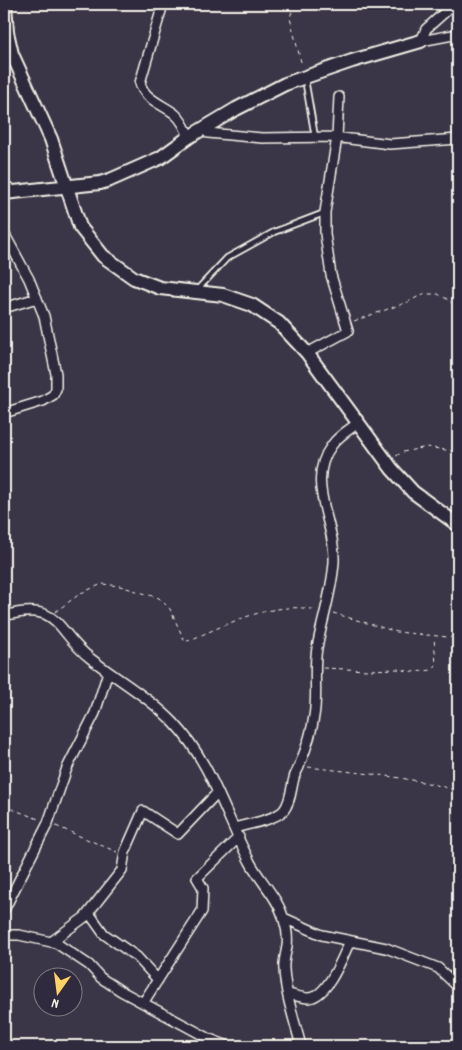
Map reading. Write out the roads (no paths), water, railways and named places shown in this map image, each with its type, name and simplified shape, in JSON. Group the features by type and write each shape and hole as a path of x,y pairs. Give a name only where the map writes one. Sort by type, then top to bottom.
{"street":[{"path":"5,4 8,55 52,139 80,227 102,256 134,278 160,288 223,295 252,305 279,323 307,353 386,462 413,492 458,526"},
{"path":"163,4 140,83 142,90 147,95 176,115 190,138"},
{"path":"421,41 426,29 454,4"},
{"path":"7,189 66,186 110,180 160,158 258,97 305,76 421,41 458,34"},
{"path":"307,353 348,331 332,276 325,234 325,213 338,137 339,97"},
{"path":"205,129 208,133 262,138 338,137 390,144 458,139"},
{"path":"4,233 15,252 44,316 56,374 56,389 53,396 4,413"},
{"path":"4,308 37,298"},
{"path":"144,1002 202,911 203,888 197,878 236,833 274,816 289,803 295,775 300,766 314,716 317,650 334,564 334,548 331,530 322,502 320,476 325,458 332,444 358,423"},
{"path":"4,616 35,611 48,616 60,624 88,657 152,704 174,724 203,762 250,862 284,918 287,945 283,967 301,1046"},
{"path":"4,910 48,823 67,768 95,713 108,672"},
{"path":"51,942 86,917 122,870 124,855 143,811 178,834 217,793"},
{"path":"89,913 104,934 137,958 158,980"},
{"path":"284,918 299,926 322,934 386,948 438,968 458,987"},
{"path":"4,935 19,935 56,943 88,965 101,978 211,1043 228,1046"},
{"path":"288,994 308,998 315,996 325,988 350,940"}],"lane":[{"path":"305,76 315,137"},
{"path":"194,292 227,258 274,232 325,213"}]}
